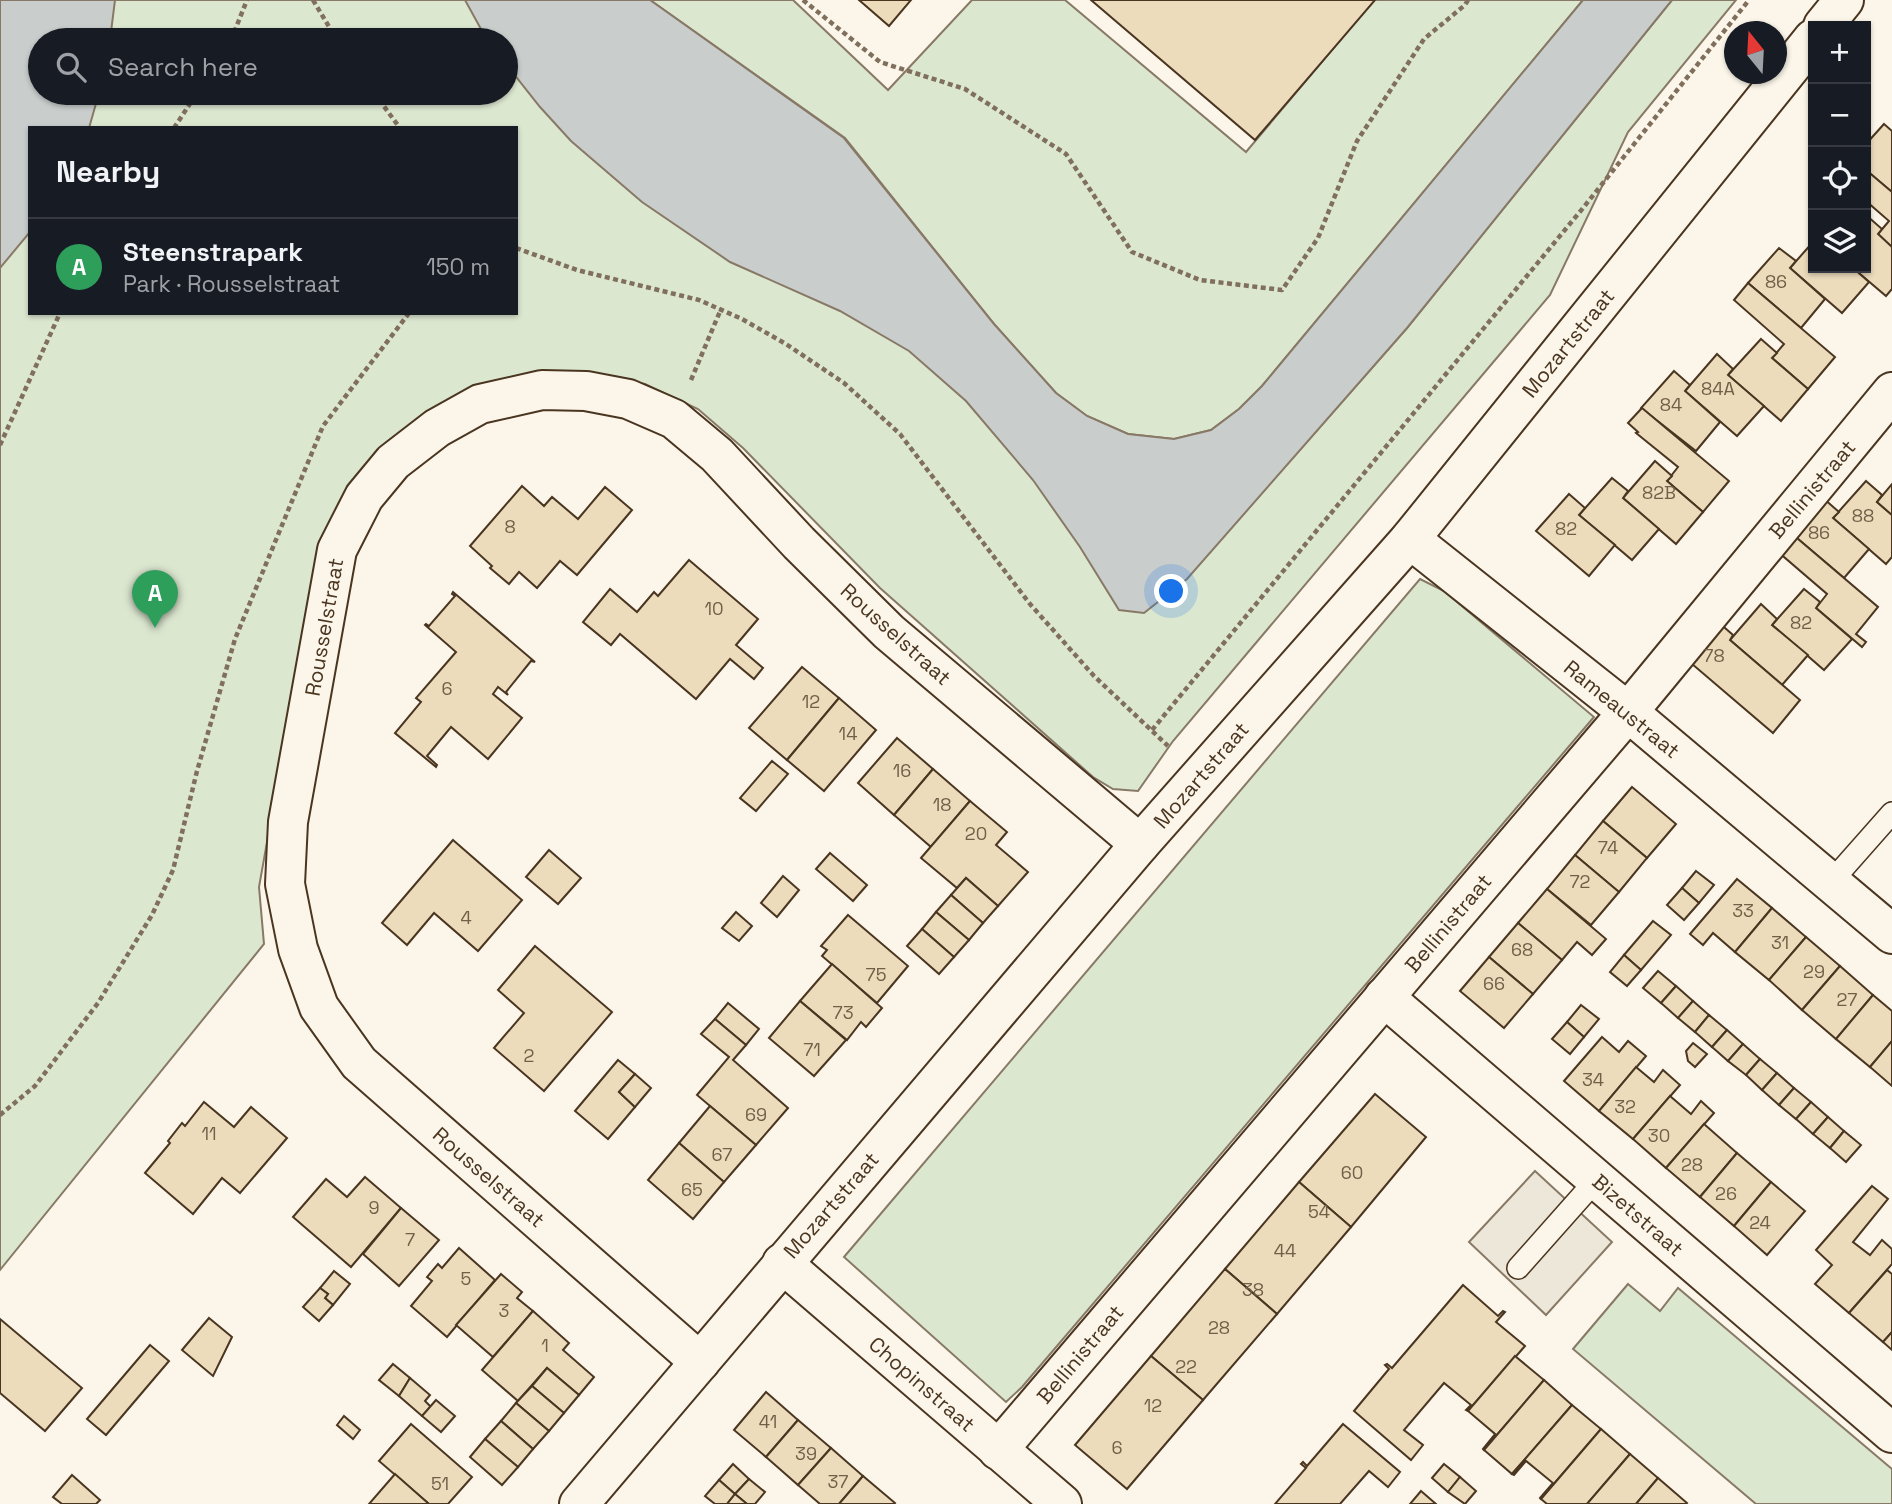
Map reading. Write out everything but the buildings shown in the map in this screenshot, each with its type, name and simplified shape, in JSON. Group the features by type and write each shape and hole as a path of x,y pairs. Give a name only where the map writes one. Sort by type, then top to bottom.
{"street":[{"path":"1827,21 1844,0"},
{"name":"Mozartstraat","path":"579,1504 1140,844 1410,539 1808,45"},
{"name":"Rousselstraat","path":"700,1362 359,1063 319,1007 298,949 285,884 288,822 337,550 365,497 393,462 437,428 480,404 542,390 586,391 628,399 674,419 718,455 799,542 890,632 1140,844"},
{"name":"Bellinistraat","path":"998,1450 1628,712 1892,392"},
{"name":"Rameaustraat","path":"1410,539 1628,712 1759,825 1892,934"},
{"name":"Bizetstraat","path":"1384,997 1892,1433"},
{"name":"Chopinstraat","path":"782,1262 1062,1504"}],"lane":[{"path":"1831,882 1892,813"},
{"path":"1518,1268 1597,1179"}],"path":[{"path":"236,28 247,0"},
{"path":"313,0 330,28"},
{"path":"803,0 880,62 965,89 1066,154 1132,252 1200,280 1282,290 1318,238 1357,141 1424,39 1468,0"},
{"path":"518,249 577,270 699,300 721,309 786,344 844,383 900,434 1030,604 1094,676 1152,730 1583,208 1749,0"},
{"path":"175,126 189,105"},
{"path":"383,105 399,126"},
{"path":"674,419 721,309"},
{"path":"0,445 59,315"},
{"path":"0,1115 35,1086 98,1003 152,915 173,870 197,771 235,639 323,426 407,315"}],"green space":[{"path":"22,0 586,0 1210,552 1407,328 1672,0 1736,0 1628,132 1550,295 1173,741 1138,791 1113,789 1093,777 880,588 743,448 698,409 645,384 597,376 363,471 282,758 259,887 264,944 0,1270 0,67"},
{"path":"650,0 793,0 888,90 972,0 1065,0 1246,152 1374,0 1583,0 1262,386 1239,409 1211,430 1174,439 1128,434 1087,416 1056,393 994,324 845,138"},
{"path":"1420,579 1444,591 1594,717 1022,1387 1006,1402 844,1257"},
{"path":"1628,1284 1660,1311 1678,1288 1892,1469 1892,1504 1756,1504 1573,1349"}],"shaded area":[{"path":"0,0 115,0 112,28 28,28 28,105 96,105 90,126 28,126 28,234 0,268"},
{"path":"465,0 650,0 844,138 994,324 1056,393 1087,416 1128,434 1174,439 1211,430 1239,409 1262,386 1583,0 1672,0 1407,328 1187,579 1144,613 1119,610 1080,547 1033,480 966,401 909,351 840,311 730,262 642,202 571,141 518,79 518,28 480,28"},
{"path":"1535,1171 1612,1242 1546,1315 1469,1242"}],"place":[{"name":"Steenstrapark","path":"155,628"}]}
